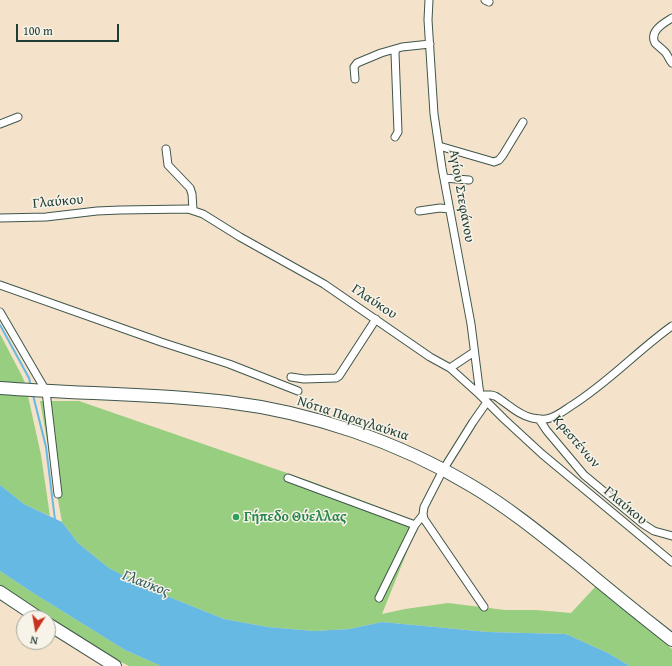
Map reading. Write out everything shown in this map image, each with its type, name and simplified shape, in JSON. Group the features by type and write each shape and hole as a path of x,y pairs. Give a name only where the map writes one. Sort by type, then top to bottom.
{"main road":[{"name":"Νότια Παραγλαύκια","path":"0,388 227,402 279,411 314,420 377,440 398,448 472,486 554,545 672,640"},
{"path":"0,592 27,610"},
{"path":"56,629 115,666"}],"street":[{"name":"Αγίου Στεφάνου","path":"429,0 428,20 433,100 449,209 471,324 480,395"},
{"path":"672,18 657,28 654,39 672,63"},
{"path":"355,79 354,67 357,63 381,53 402,47 430,44"},
{"path":"395,137 398,132 396,49"},
{"path":"0,124 18,117"},
{"path":"439,146 494,162 499,160 503,155 523,122"},
{"path":"166,149 168,165 190,188 192,194 192,210"},
{"path":"444,178 469,180"},
{"path":"418,211 440,208 449,209"},
{"name":"Γλαύκου","path":"0,218 54,217 109,210 184,209 203,214 240,237 324,284 430,357 450,368 542,454 672,562"},
{"path":"0,285 161,342 229,364 298,391"},
{"path":"0,312 37,391 58,494"},
{"path":"291,377 304,379 336,378 376,319"},
{"path":"480,395 495,396 519,412 530,417 552,418 605,383 647,345 672,326"},
{"path":"450,368 474,352"},
{"path":"484,607 424,519 423,515 424,507 442,470 487,402"},
{"name":"Κρεστένων","path":"540,418 547,431 582,473 643,524 654,531 672,536"},
{"path":"288,478 415,525"},
{"path":"379,598 415,525 423,515"}],"green space":[{"path":"0,334 22,376 25,383 0,383"},
{"path":"0,393 28,396 41,455 50,516 24,504 0,485"},
{"path":"40,401 79,401 310,481 419,522 382,614 448,603 505,610 536,610 571,613 596,586 672,649 672,666 630,666 608,653 566,634 488,632 382,622 349,629 314,631 268,627 224,619 147,588 109,568 78,543 62,522"},
{"path":"0,571 125,650 161,666 129,666 109,656 56,621 56,610 38,610 0,585"}],"water":[{"path":"0,485 24,504 62,522 78,543 109,568 147,588 224,619 268,627 314,631 349,629 382,622 488,632 566,634 608,653 630,666 161,666 125,650 0,571"}],"waterway":[{"path":"0,325 29,378 31,387"},
{"path":"33,395 46,447 55,520"}],"place":[{"name":"Γήπεδο Θύελλας","path":"236,517"}],"water label":[{"name":"Γλαύκος","path":"146,584"}]}
